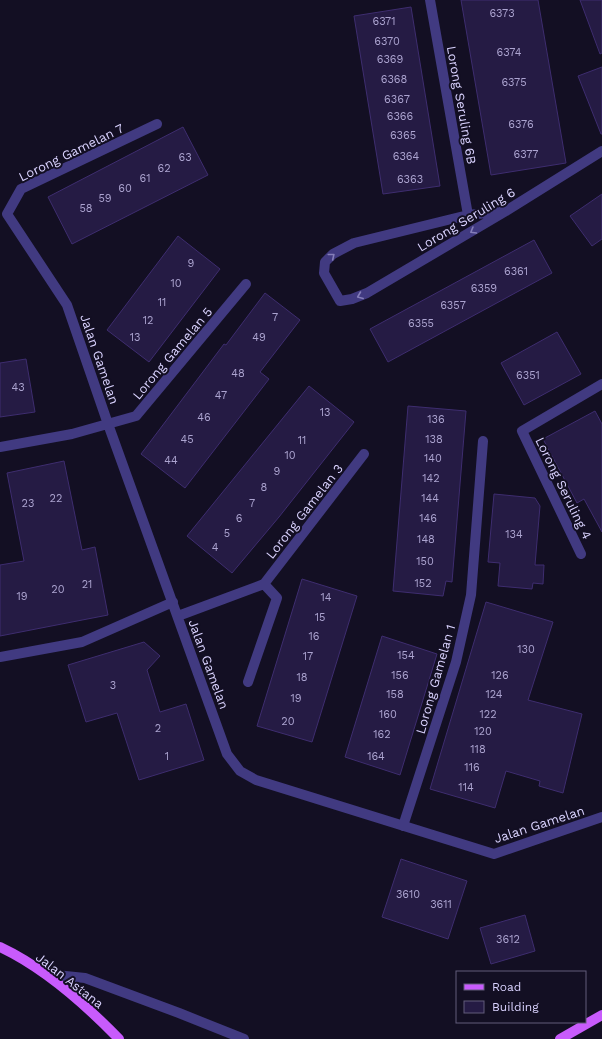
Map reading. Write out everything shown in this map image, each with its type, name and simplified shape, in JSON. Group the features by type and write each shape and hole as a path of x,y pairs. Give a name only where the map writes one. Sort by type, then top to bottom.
{"main road":[{"name":"Jalan Astana","path":"0,947 15,954 46,974 78,1000 120,1039"},
{"path":"560,1039 602,1015"}],"street":[{"name":"Lorong Seruling 6B","path":"430,0 468,215"},
{"name":"Lorong Gamelan 7","path":"7,214 21,188 157,124"},
{"name":"Lorong Seruling 6","path":"468,215 354,243 333,254 325,262 324,274 340,301 352,299 367,293 506,211 602,151"},
{"path":"468,215 506,211"},
{"name":"Jalan Gamelan","path":"7,214 67,305 108,424 227,754 240,771 256,780 494,854 602,816"},
{"name":"Lorong Gamelan 5","path":"0,447 72,434 136,416 246,284"},
{"name":"Lorong Seruling 4","path":"581,554 522,431 602,384"},
{"name":"Lorong Gamelan 1","path":"403,826 456,662 471,595 483,441"},
{"name":"Lorong Gamelan 3","path":"264,584 364,454"},
{"path":"178,616 264,584 277,598 248,682"},
{"path":"0,658 82,642 173,602"},
{"path":"46,974 85,978 244,1039"}],"building":[{"path":"461,0 538,0 566,163 491,175"},
{"path":"580,0 602,0 602,53 600,54"},
{"path":"411,7 440,186 383,194 354,16"},
{"path":"602,67 602,134 601,134 578,76"},
{"path":"183,127 208,175 72,244 48,197"},
{"path":"602,194 602,239 592,246 570,216"},
{"path":"178,236 220,269 149,362 107,330"},
{"path":"534,240 552,273 388,362 370,329"},
{"path":"265,293 300,320 260,372 269,379 185,488 141,454 224,344 226,345"},
{"path":"557,332 581,374 524,405 501,363"},
{"path":"26,359 35,412 0,417 0,363"},
{"path":"309,386 354,422 279,517 232,573 187,536"},
{"path":"408,406 466,411 452,582 446,581 443,596 393,591"},
{"path":"595,411 602,424 602,532 584,499 577,503 543,439"},
{"path":"64,461 82,550 95,547 108,615 0,636 0,565 24,561 7,473"},
{"path":"494,494 535,498 540,506 535,565 544,565 543,584 533,583 532,589 498,586 500,563 488,562"},
{"path":"302,579 357,596 312,742 257,726"},
{"path":"486,602 553,622 528,700 582,714 563,793 539,786 540,781 506,771 495,808 430,789"},
{"path":"382,636 437,654 400,775 345,757"},
{"path":"144,642 160,656 147,670 160,712 186,704 204,760 139,780 117,713 86,722 68,665"},
{"path":"401,859 467,881 448,939 382,917"},
{"path":"525,915 535,951 491,964 480,928"}]}
